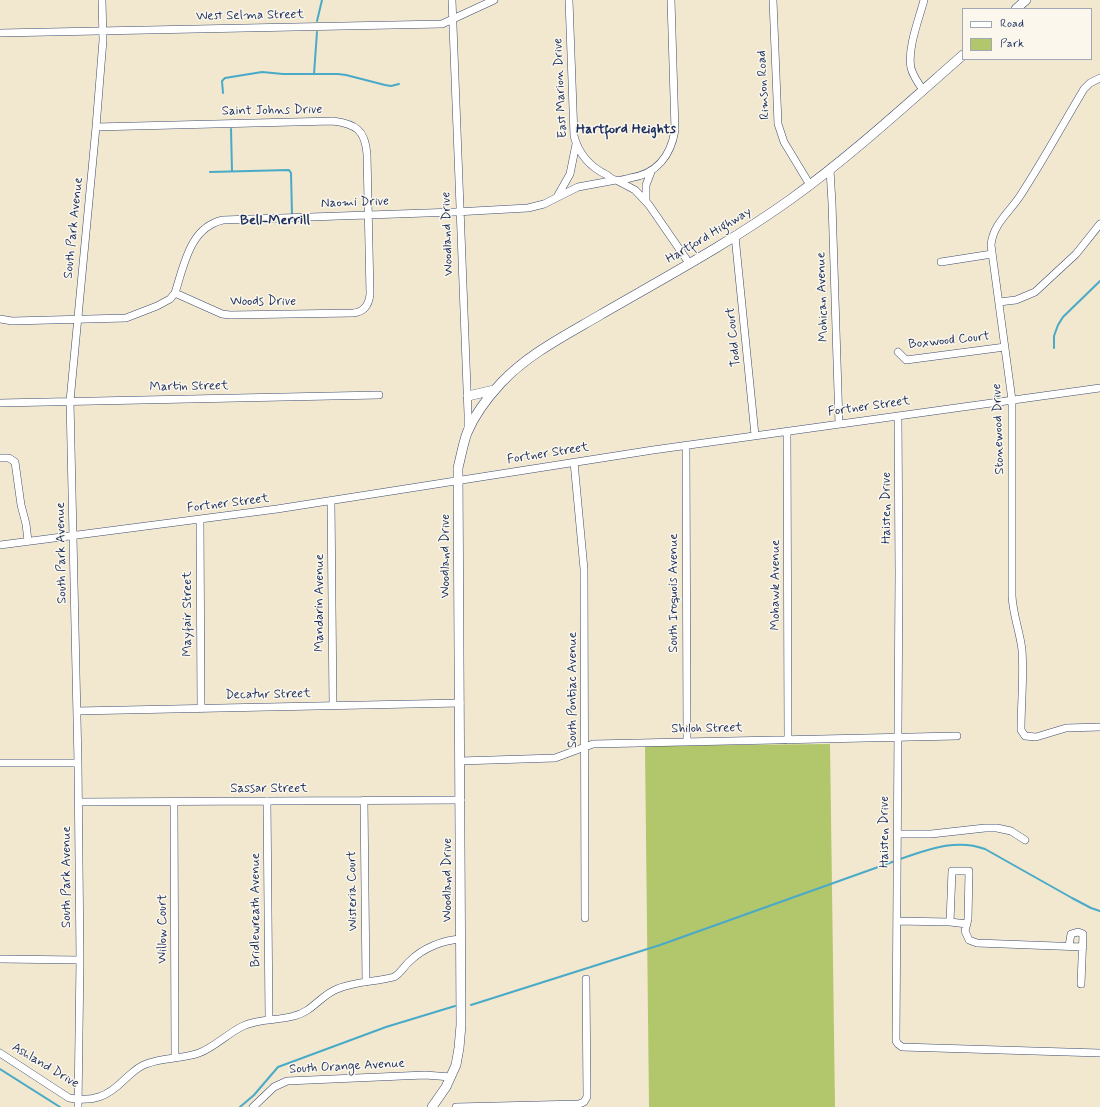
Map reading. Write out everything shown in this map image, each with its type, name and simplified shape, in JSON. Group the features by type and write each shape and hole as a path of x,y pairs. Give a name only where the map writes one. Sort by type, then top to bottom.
{"main road":[{"path":"1017,8 1026,0"},
{"name":"Hartford Highway","path":"468,432 494,390 512,372 539,352 735,236 785,203 830,170 962,56"},
{"path":"468,396 494,390"},
{"name":"Woodland Drive","path":"432,1107 451,1077 458,1056 460,1038 461,800 458,468 468,432"}],"street":[{"name":"South Park Avenue","path":"78,1103 80,960 78,763 70,401 96,127 103,31 102,0"},
{"name":"Woodland Drive","path":"452,0 468,396 468,432"},
{"name":"West Selma Street","path":"0,33 442,24 494,0"},
{"name":"East Marion Drive","path":"569,0 576,144 581,154 592,167 634,190 646,201 689,263"},
{"path":"646,201 646,185 651,172 670,150 675,130 670,0"},
{"name":"Rimson Road","path":"773,0 778,124 784,142 810,185"},
{"path":"923,90 914,76 910,63 912,44 924,0"},
{"name":"Stonewood Drive","path":"1100,78 1090,83 1084,89 1019,198 997,226 992,240 992,254 1012,400 1012,596 1022,656 1021,730 1025,736 1036,737 1066,728 1100,727"},
{"name":"Saint Johns Drive","path":"96,127 333,121 350,125 361,133 366,146 368,215"},
{"path":"557,197 570,174 576,144"},
{"name":"Mohican Avenue","path":"830,170 839,424"},
{"name":"Naomi Drive","path":"175,293 194,241 203,229 216,221 230,219 528,208 544,204 578,188 640,176 651,172"},
{"name":"Woods Drive","path":"175,293 222,314 230,316 353,313 360,311 366,307 370,299 368,215"},
{"path":"999,302 1021,298 1035,292 1076,254 1100,224"},
{"name":"Todd Court","path":"735,236 756,435"},
{"path":"941,262 992,254"},
{"path":"0,319 12,321 132,316 157,306 170,299 175,293"},
{"name":"Boxwood Court","path":"898,352 906,360 1005,347"},
{"name":"Fortner Street","path":"0,545 331,501 686,445 1100,388"},
{"name":"Martin Street","path":"0,403 379,395"},
{"name":"Haisten Drive","path":"898,416 899,524 896,1043 899,1046 1100,1053"},
{"name":"Mohawk Avenue","path":"787,431 788,740"},
{"name":"South Iroquois Avenue","path":"686,445 687,742"},
{"path":"0,458 9,458 15,462 28,541"},
{"name":"South Pontiac Avenue","path":"574,462 584,569 585,918"},
{"name":"Mandarin Avenue","path":"331,501 333,706"},
{"name":"Mayfair Street","path":"200,519 201,709"},
{"name":"Decatur Street","path":"77,711 460,703"},
{"name":"Shiloh Street","path":"460,761 556,758 593,744 957,736"},
{"path":"0,763 78,763"},
{"name":"Wisteria Court","path":"364,800 366,982"},
{"name":"Sassar Street","path":"78,802 461,800"},
{"name":"Bridlewreath Avenue","path":"267,801 269,1019"},
{"name":"Willow Court","path":"174,802 175,1057"},
{"path":"897,834 931,834 997,828 1011,831 1025,840"},
{"path":"950,922 952,871 970,871 967,924 965,931 967,937 972,941 977,943 1083,947"},
{"path":"897,921 950,922 967,924"},
{"path":"1069,946 1071,934 1081,932 1083,936 1081,984"},
{"path":"78,1103 105,1095 120,1085 134,1071 144,1065 165,1058 190,1055 205,1050 242,1026 250,1023 304,1013 336,989 394,977 414,957 432,946 451,940 461,939"},
{"path":"0,959 80,960"},
{"path":"456,1107 579,1104 584,1102 587,1097 586,979"},
{"name":"Ashland Drive","path":"0,1053 78,1103"},
{"name":"South Orange Avenue","path":"253,1107 274,1087 287,1080 425,1075 451,1077"}],"green space":[{"path":"830,744 835,1107 649,1107 645,746"}],"waterway":[{"path":"317,21 322,0"},
{"path":"314,74 317,32"},
{"path":"223,93 222,81 225,78 262,72 283,74 338,74 391,86 399,84"},
{"path":"231,129 232,171"},
{"path":"210,172 289,170 291,173 292,214"},
{"path":"1054,348 1054,336 1063,317 1100,281"},
{"path":"900,859 942,846 974,846 985,849 1072,898 1100,911"},
{"path":"471,1005 660,945 895,861"},
{"path":"240,1107 254,1095 278,1067 386,1027 455,1006"},
{"path":"0,1069 60,1107"}],"district":[{"name":"Hartford Heights","path":"626,130"},
{"name":"Bell-Merrill","path":"275,221"}]}
